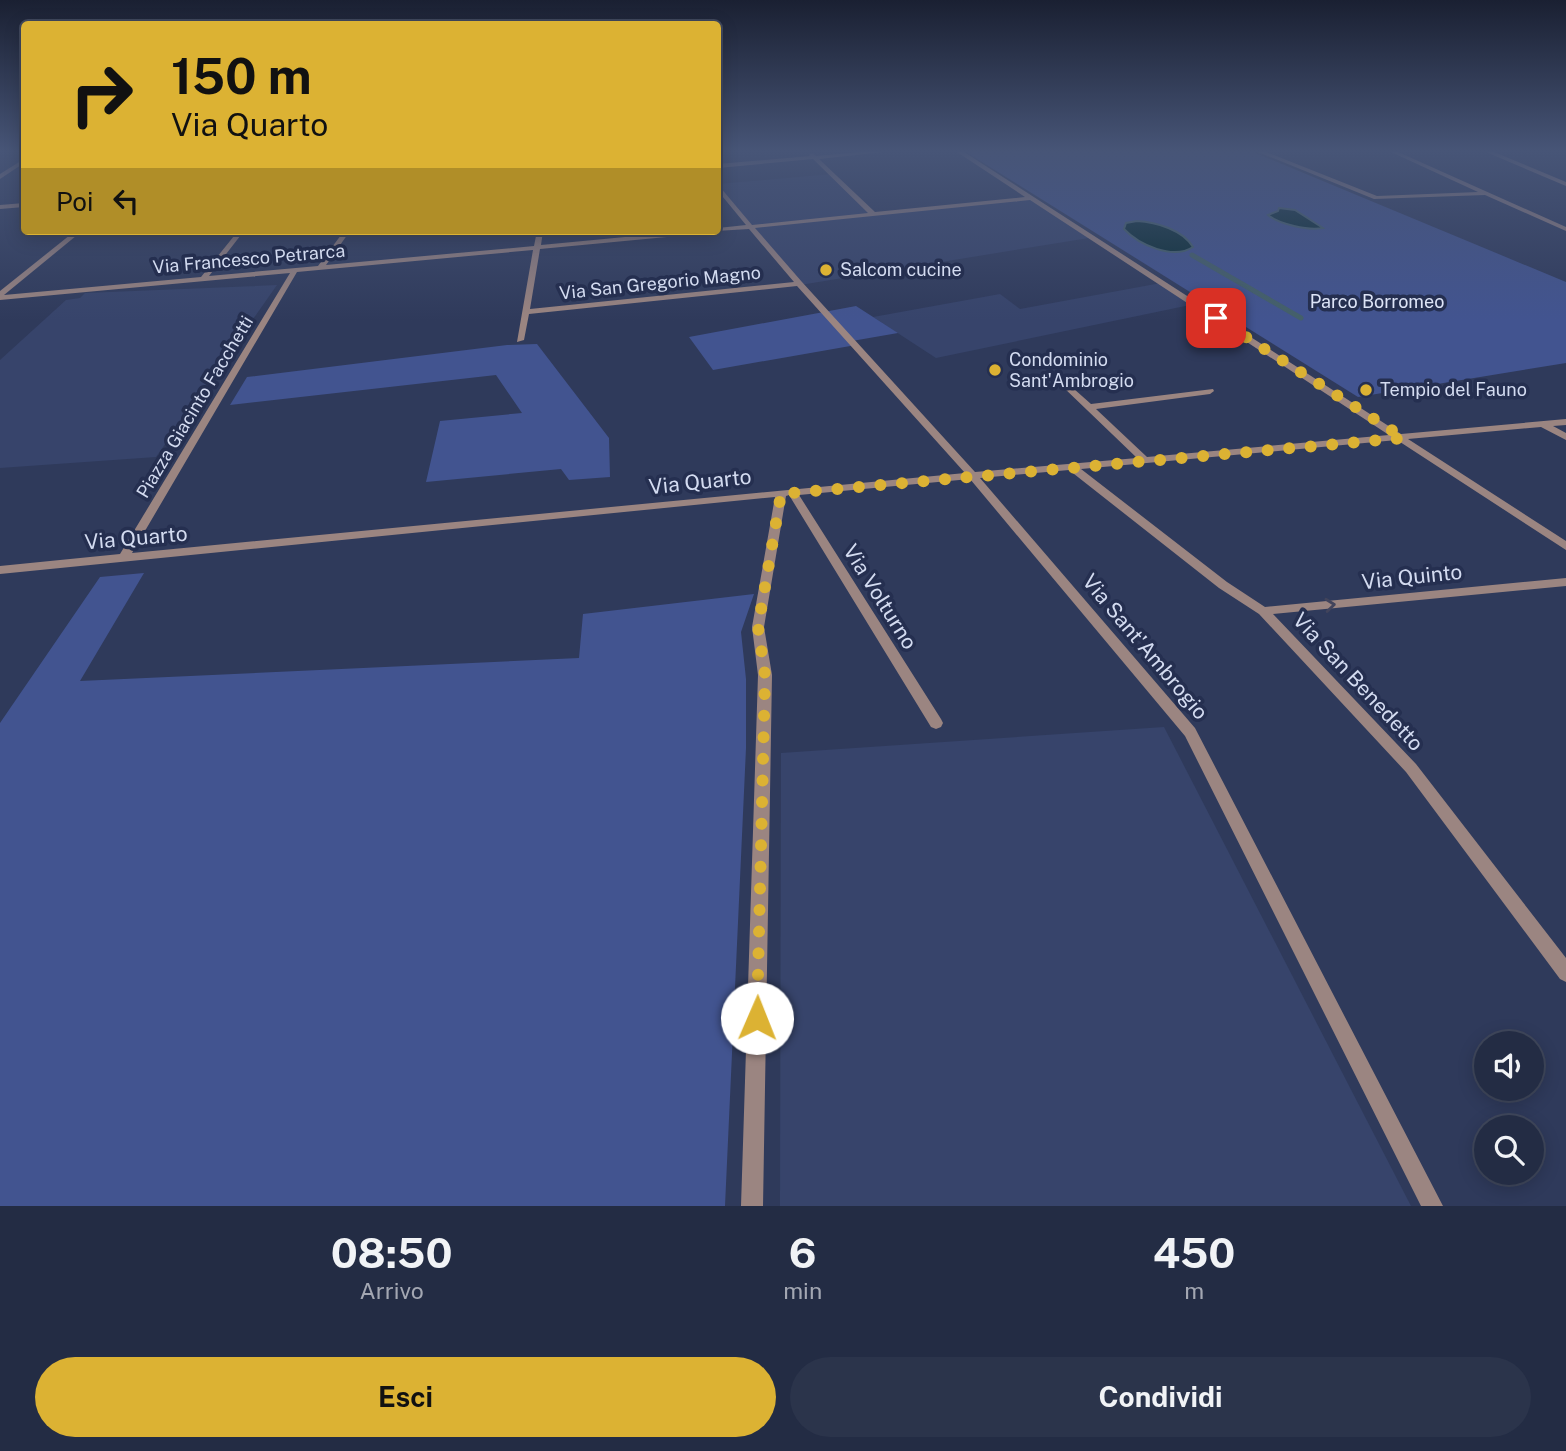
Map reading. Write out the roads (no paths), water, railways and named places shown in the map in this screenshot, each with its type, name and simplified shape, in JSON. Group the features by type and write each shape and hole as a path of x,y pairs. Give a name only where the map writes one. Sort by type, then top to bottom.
{"street":[{"name":"Via Sant'Ambrogio","path":"735,208 799,284 974,477 1190,732 1432,1206"},
{"path":"867,208 874,215"},
{"path":"721,230 936,208"},
{"path":"1046,208 1404,438 1566,546"},
{"path":"1521,208 1566,229"},
{"path":"0,296 74,235"},
{"path":"203,279 238,235"},
{"path":"320,268 344,235"},
{"path":"520,340 539,235"},
{"name":"Via Francesco Petrarca","path":"0,296 669,235"},
{"name":"Piazza Giacinto Facchetti","path":"123,559 295,270"},
{"name":"Via San Gregorio Magno","path":"525,312 799,284"},
{"path":"1065,384 1142,457"},
{"path":"1089,407 1210,391"},
{"name":"Via Quarto","path":"0,570 787,493 1566,422"},
{"path":"1544,425 1566,437"},
{"name":"Via San Benedetto","path":"1072,467 1223,584 1263,611 1411,768 1566,973"},
{"path":"752,1206 765,675 758,627 787,493"},
{"name":"Via Volturno","path":"787,493 936,723"},
{"name":"Via Quinto","path":"1263,611 1566,582"}],"waterway":[{"path":"1192,255 1301,318"}],"place":[{"name":"Salcom cucine","path":"826,270"},
{"name":"Condominio Sant'Ambrogio","path":"995,370"},
{"name":"Tempio del Fauno","path":"1366,390"}],"park label":[{"name":"Parco Borromeo","path":"1377,302"}]}
